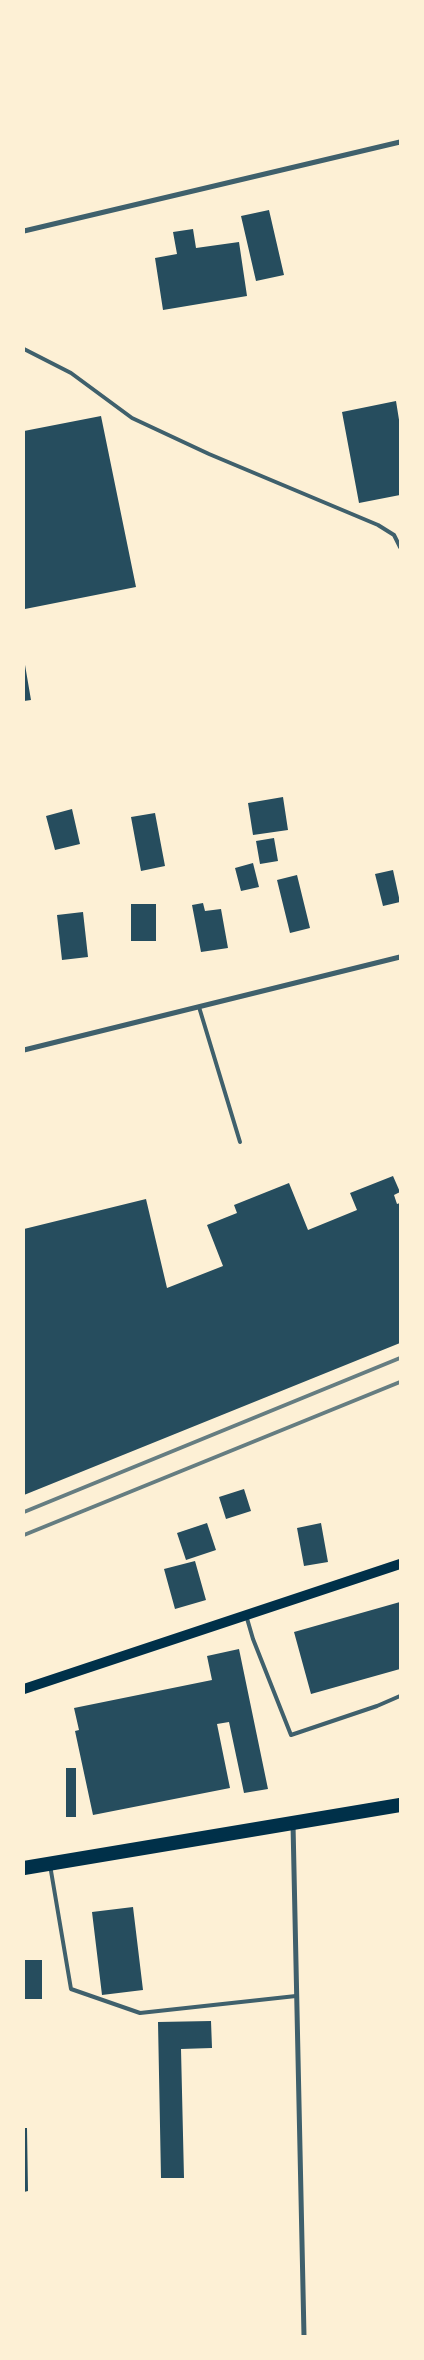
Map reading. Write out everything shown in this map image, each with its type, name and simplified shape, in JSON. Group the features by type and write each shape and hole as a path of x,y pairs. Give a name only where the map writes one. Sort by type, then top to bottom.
{"highway":[{"path":"24,1868 400,1805"}],"main road":[{"path":"24,1689 400,1564"}],"street":[{"path":"24,231 400,142"},
{"path":"24,1050 400,957"},
{"path":"293,1823 304,2336"}],"lane":[{"path":"24,349 71,373 132,418 209,454 378,525 394,535 400,547"},
{"path":"199,1007 240,1142"},
{"path":"246,1616 253,1640 291,1735 377,1706 400,1696"},
{"path":"50,1863 71,1989 140,2013 296,1996"}],"building":[{"path":"269,210 284,275 256,281 241,216"},
{"path":"193,229 196,248 239,242 247,296 163,310 155,258 177,254 173,232"},
{"path":"396,401 400,426 400,495 359,503 342,412"},
{"path":"101,416 136,587 25,609 24,431"},
{"path":"24,659 31,700 24,701"},
{"path":"283,797 288,830 253,835 248,803"},
{"path":"72,809 80,844 55,850 46,816"},
{"path":"155,813 165,866 141,871 131,817"},
{"path":"274,838 278,861 260,864 256,841"},
{"path":"253,863 259,887 241,891 235,868"},
{"path":"393,870 400,902 383,906 375,874"},
{"path":"297,875 310,928 290,933 277,880"},
{"path":"203,903 205,911 221,909 228,948 201,952 192,905"},
{"path":"131,904 156,904 156,941 131,941"},
{"path":"83,912 88,957 62,960 57,915"},
{"path":"393,1176 400,1192 394,1195 397,1204 400,1203 400,1343 24,1495 24,1229 146,1199 167,1288 223,1266 207,1225 237,1213 234,1205 289,1183 308,1230 357,1210 350,1193"},
{"path":"244,1489 251,1511 226,1519 219,1497"},
{"path":"207,1523 216,1550 186,1560 177,1533"},
{"path":"321,1523 328,1562 304,1566 297,1528"},
{"path":"195,1561 206,1600 175,1609 164,1569"},
{"path":"400,1602 400,1669 311,1694 294,1632"},
{"path":"239,1649 268,1789 244,1793 229,1722 217,1724 230,1788 93,1815 75,1731 79,1730 74,1708 212,1680 207,1656"},
{"path":"66,1768 76,1768 76,1817 66,1817"},
{"path":"133,1907 143,1990 102,1995 92,1912"},
{"path":"24,1960 42,1960 42,1999 24,1999"},
{"path":"211,2021 212,2048 181,2049 184,2178 161,2178 158,2022"},
{"path":"24,2128 27,2128 28,2191 24,2192"}],"railway":[{"path":"24,1512 400,1358"},
{"path":"24,1535 400,1382"}]}
